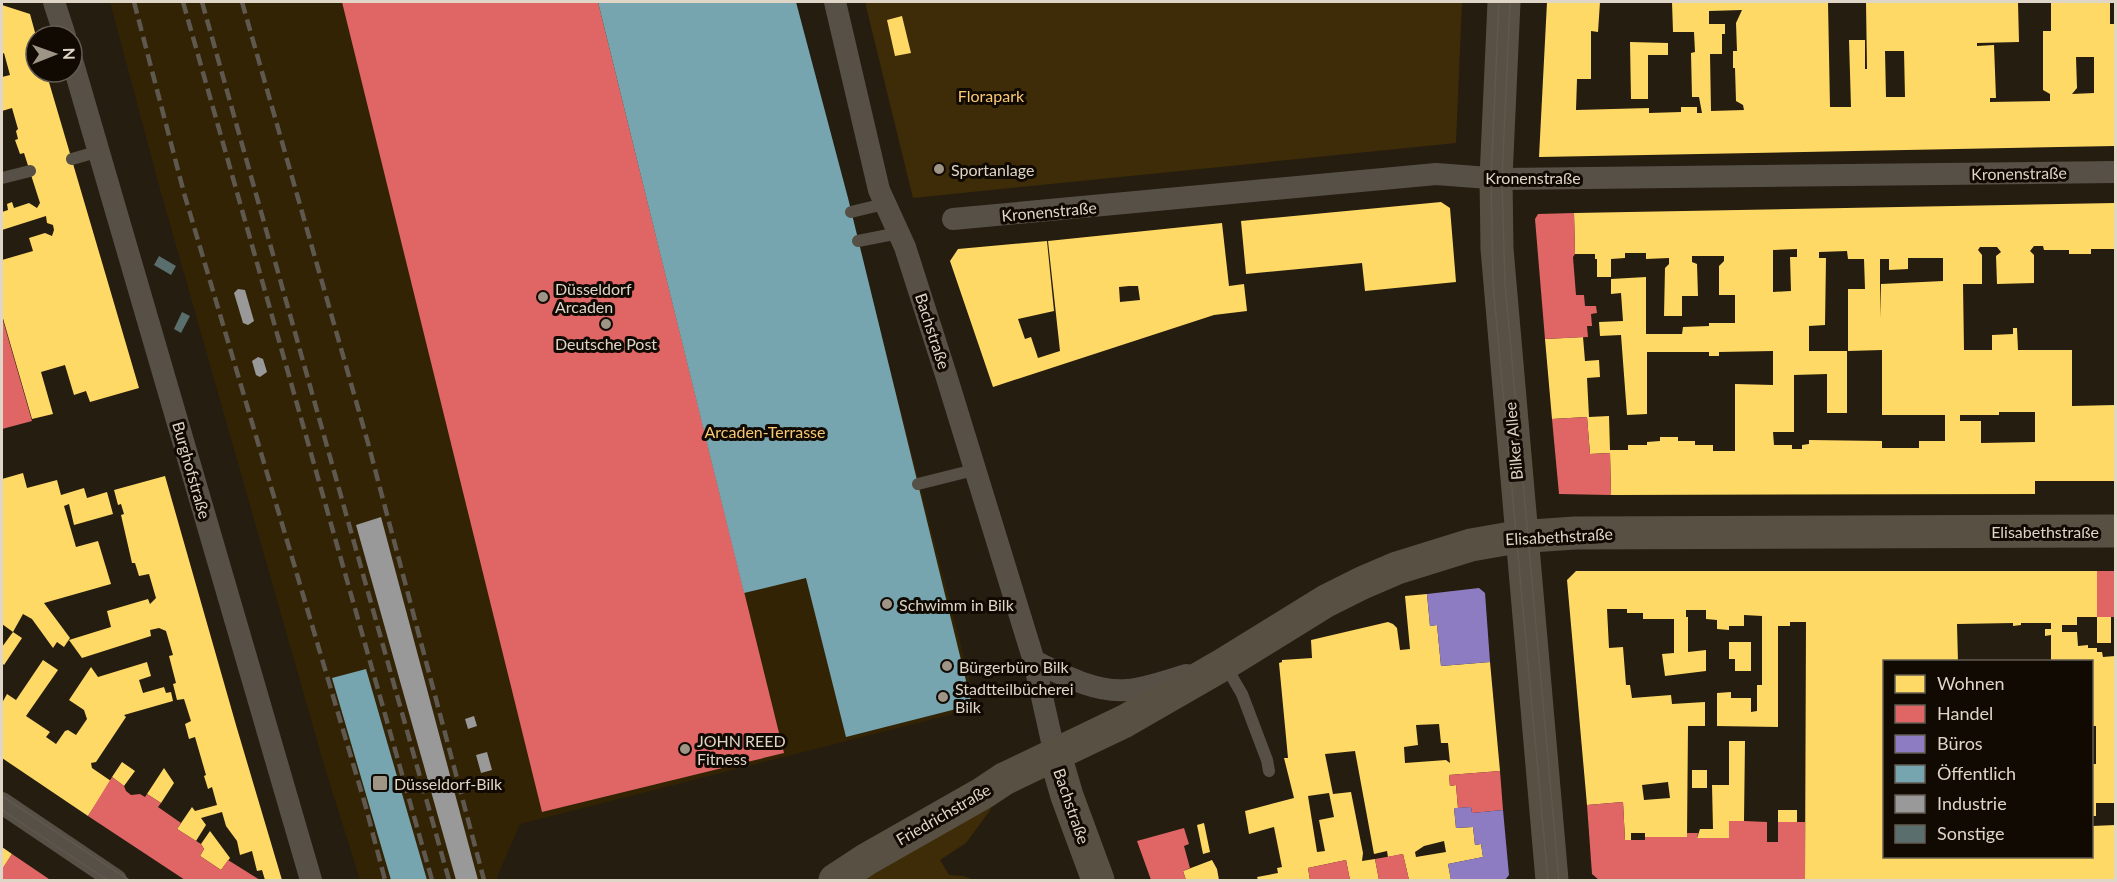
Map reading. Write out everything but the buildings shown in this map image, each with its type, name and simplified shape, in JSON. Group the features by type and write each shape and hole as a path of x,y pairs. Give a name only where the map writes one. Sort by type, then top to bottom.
{"main road":[{"name":"Bilker Allee","path":"1504,2 1496,178 1500,291 1552,880"},
{"name":"Elisabethstraße","path":"1055,755 1118,725 1224,664 1326,601 1362,582 1456,549 1521,537 1568,533 2115,531"},
{"name":"Friedrichstraße","path":"835,880 1004,779 1055,755"},
{"name":"Bachstraße","path":"1055,755 1066,796 1098,880"}],"street":[{"path":"54,2 61,24"},
{"name":"Bachstraße","path":"835,2 884,204 899,232 910,261 943,365 1034,661 1055,755"},
{"name":"Burghofstraße","path":"79,84 311,880"},
{"name":"Kronenstraße","path":"952,219 1436,174 1496,178 2115,172"},
{"path":"1034,661 1083,682 1124,690 1143,688 1224,664"},
{"path":"2,803 116,880"}],"lane":[{"path":"72,159 100,151"},
{"path":"2,178 30,171"},
{"path":"851,212 884,204"},
{"path":"858,241 899,232"},
{"path":"918,484 974,470"},
{"path":"1224,664 1242,694 1268,760 1269,771"}],"shaded area":[{"path":"110,2 796,2 977,708 520,824 497,880 360,880 324,765 160,189"}],"green space":[{"name":"Florapark","path":"865,2 1462,2 1456,143 913,198"},
{"path":"990,807 991,809 966,843 940,860 949,875 974,880 862,880"}],"tram line":[{"path":"1499,2 1491,178 1493,283 1548,880"},
{"path":"1510,2 1502,179 1505,283 1559,880"},
{"path":"2,796 129,880"},
{"path":"2,810 107,880"}],"railway":[{"path":"134,2 184,193 365,804 385,880"},
{"path":"183,2 432,880"},
{"path":"202,2 449,880"},
{"path":"242,2 368,443 484,880"}],"place":[{"name":"Sportanlage","path":"939,169"},
{"name":"Düsseldorf Arcaden","path":"543,297"},
{"name":"Deutsche Post","path":"606,324"},
{"name":"Schwimm in Bilk","path":"887,604"},
{"name":"Bürgerbüro Bilk","path":"947,666"},
{"name":"Stadtteilbücherei Bilk","path":"943,697"},
{"name":"JOHN REED Fitness","path":"685,749"},
{"name":"Düsseldorf-Bilk","path":"380,783"}],"park label":[{"name":"Arcaden-Terrasse","path":"765,431"}]}
